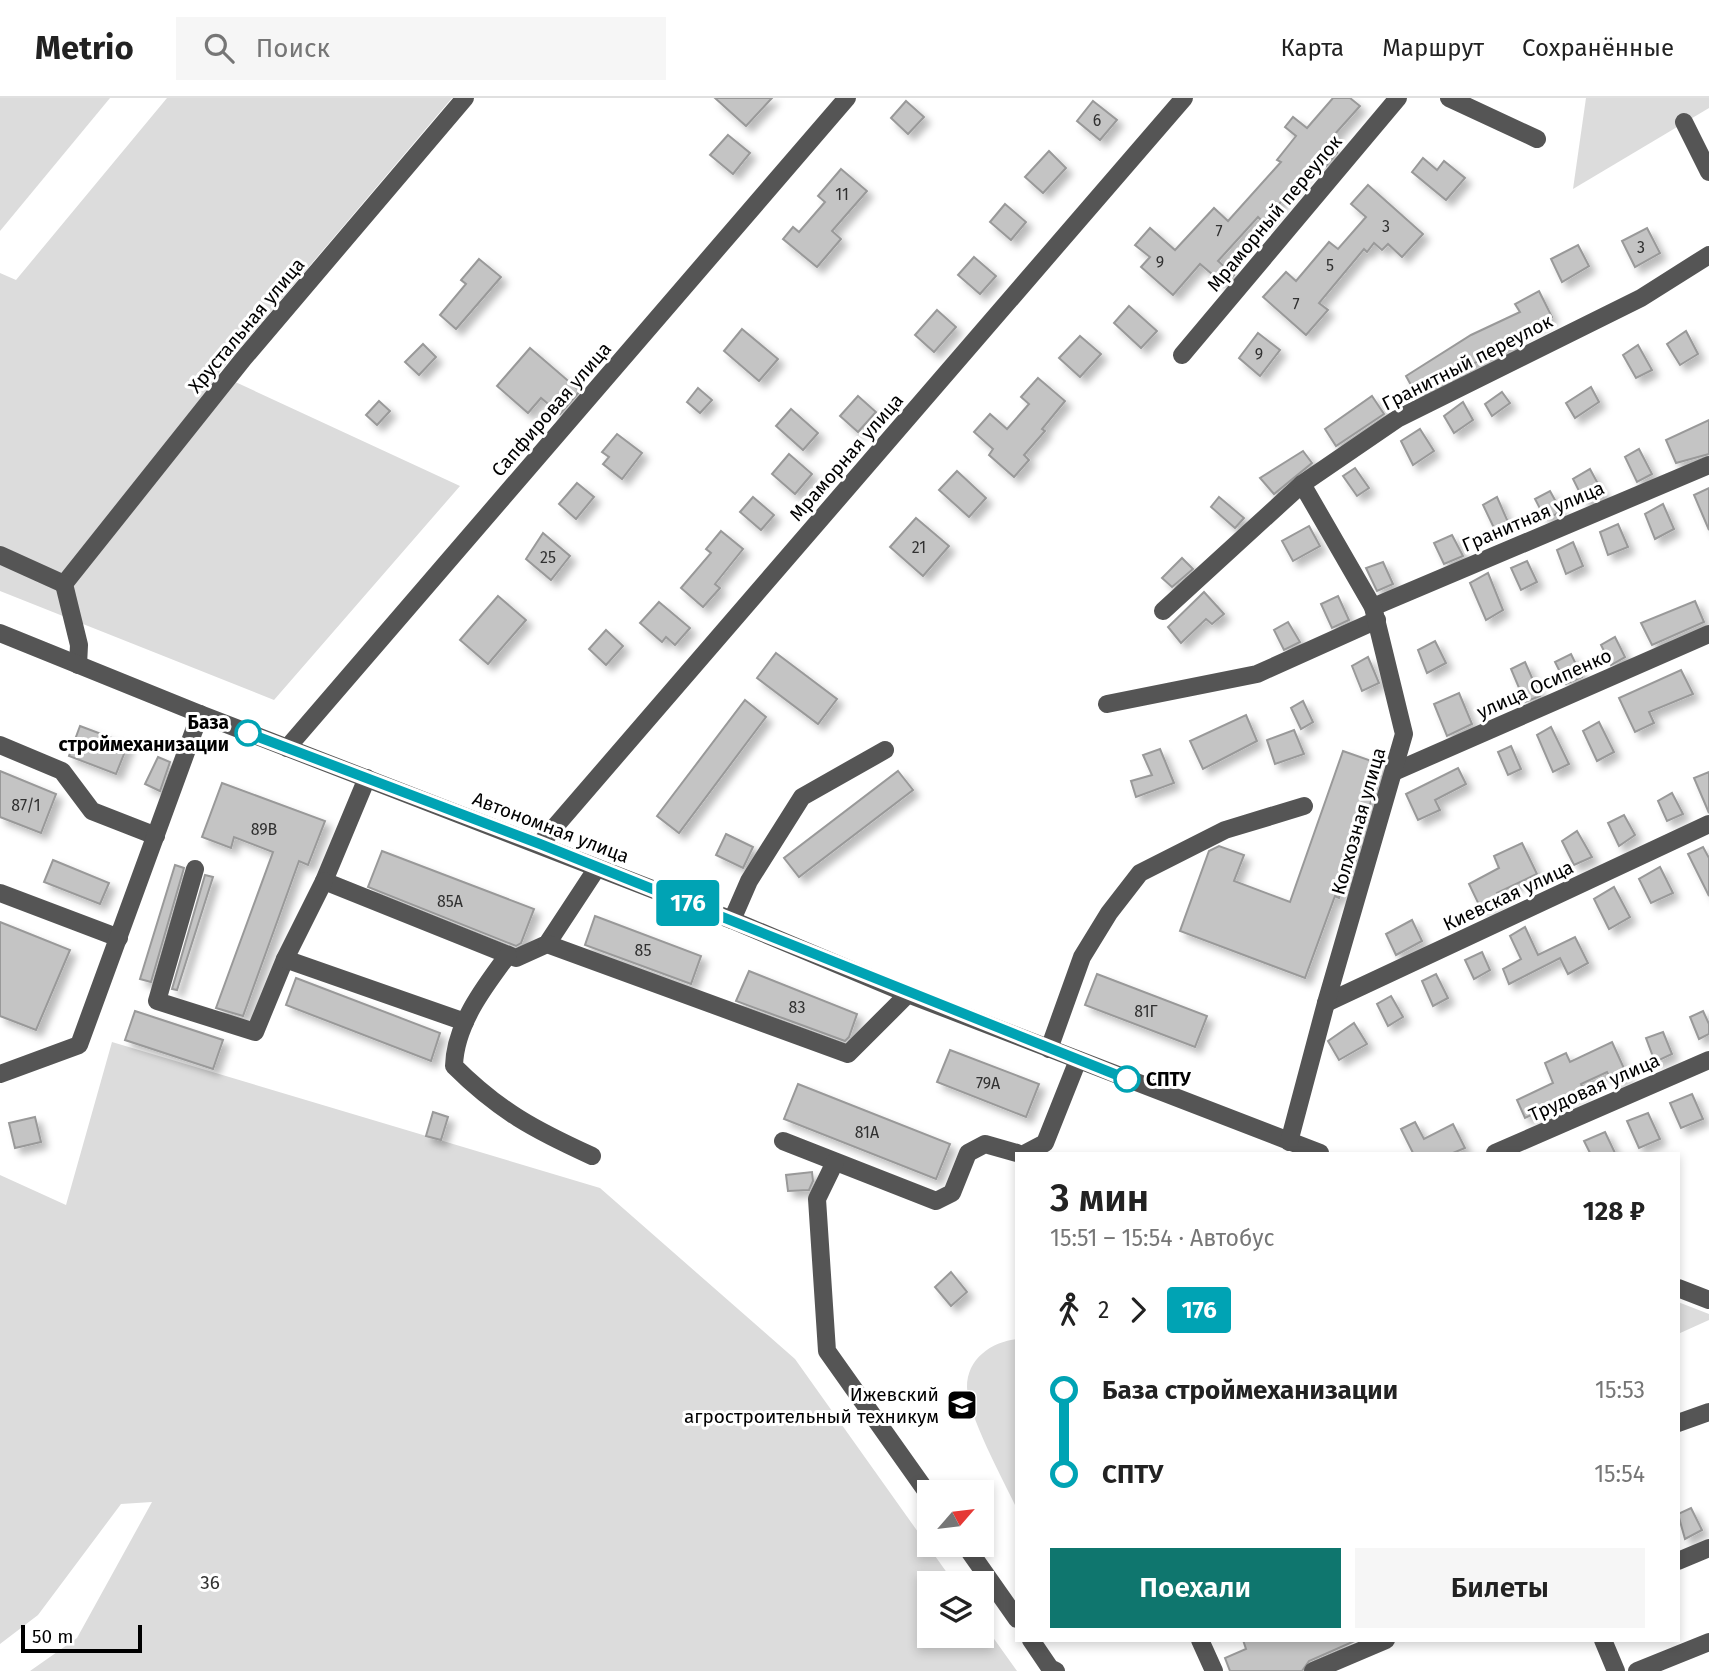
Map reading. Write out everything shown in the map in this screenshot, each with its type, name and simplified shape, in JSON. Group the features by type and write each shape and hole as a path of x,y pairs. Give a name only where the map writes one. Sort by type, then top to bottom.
{"street":[{"name":"Хрустальная улица","path":"64,584 244,358 465,98"},
{"name":"Сапфировая улица","path":"288,748 847,98"},
{"name":"Мраморная улица","path":"540,844 1184,98"},
{"name":"Мраморный переулок","path":"1182,355 1398,98"},
{"path":"1449,98 1537,139"},
{"path":"1684,122 1709,172"},
{"name":"Гранитный переулок","path":"1163,611 1302,484 1397,419 1641,298 1709,255"},
{"name":"Гранитная улица","path":"1107,704 1257,674 1375,613 1709,465"},
{"name":"Колхозная улица","path":"1289,1142 1325,1003 1396,771 1404,734 1375,613 1302,484"},
{"path":"0,555 64,584 79,645 78,665"},
{"name":"Автономная улица","path":"0,633 732,920 908,994 1317,1152"},
{"name":"улица Осипенко","path":"1396,771 1709,634"},
{"path":"0,1074 79,1045 201,714"},
{"path":"0,745 62,771 92,811 156,835"},
{"path":"732,920 749,881 802,797 885,750"},
{"path":"195,869 157,1001 255,1032 285,959 324,881 367,778"},
{"path":"1049,1049 1082,957 1109,913 1140,873 1224,830 1304,806"},
{"name":"Киевская улица","path":"1325,1003 1709,824"},
{"path":"324,881 516,958 547,944 597,867"},
{"path":"0,893 119,938"},
{"path":"547,944 848,1054 908,994"},
{"path":"508,955 465,1022 454,1054 454,1066 526,1125 592,1156"},
{"path":"285,959 465,1022"},
{"path":"1028,1152 1045,1143 1078,1060"},
{"name":"Трудовая улица","path":"1497,1152 1709,1060"},
{"path":"783,1141 936,1201 952,1193 968,1153 985,1144 1015,1152"},
{"path":"835,1161 817,1199 827,1351 918,1480"},
{"path":"1680,1289 1709,1300"},
{"path":"1680,1422 1709,1412"},
{"path":"1680,1560 1709,1548"},
{"path":"974,1558 1015,1616"},
{"path":"1033,1642 1056,1671"},
{"path":"1201,1642 1214,1671"},
{"path":"1313,1671 1381,1642"},
{"path":"1604,1642 1616,1671"},
{"path":"1637,1671 1709,1642"}],"green space":[{"path":"0,98 110,98 0,231"},
{"path":"167,98 452,98 218,374 460,486 274,700 0,591 0,273 16,280"},
{"path":"1586,98 1709,98 1709,108 1573,189"},
{"name":"36","path":"112,1042 600,1188 795,1359 917,1531 917,1558 937,1558 946,1571 917,1571 917,1648 994,1648 994,1639 1017,1671 30,1671 77,1638 152,1502 121,1504 38,1615 0,1644 0,1175 66,1205"},
{"path":"1680,1303 1709,1314 1709,1320 1680,1333"},
{"path":"1015,1339 1015,1505 979,1430 967,1387 971,1368 976,1360 990,1348"}],"building":[{"path":"715,98 772,98 746,126"},
{"path":"1333,98 1350,98 1360,106 1326,144 1337,153 1326,166 1316,158 1264,223 1258,217 1218,261 1234,275 1225,285 1200,264 1173,295 1141,267 1150,257 1135,245 1150,228 1175,250 1214,208 1228,221 1281,162 1277,160 1296,136 1285,127 1293,117 1307,128"},
{"path":"906,101 924,117 908,134 891,118"},
{"path":"1093,101 1117,120 1100,140 1077,121"},
{"path":"728,135 750,153 733,174 710,155"},
{"path":"1049,151 1066,168 1043,193 1025,177"},
{"path":"1423,158 1437,170 1444,161 1465,178 1446,200 1412,172"},
{"path":"841,169 867,191 832,231 841,239 817,267 783,239 793,227 799,232 825,202 818,196"},
{"path":"1368,185 1423,234 1402,257 1388,244 1382,250 1374,243 1367,252 1364,249 1319,303 1328,310 1306,335 1263,297 1286,272 1296,281 1329,242 1338,249 1366,217 1351,204"},
{"path":"1005,204 1026,222 1011,240 990,222"},
{"path":"1647,228 1660,253 1635,267 1622,241"},
{"path":"1578,245 1589,266 1562,282 1551,259"},
{"path":"974,257 996,276 980,294 958,275"},
{"path":"479,259 501,277 456,329 440,315 466,284 461,280"},
{"path":"1539,291 1552,317 1514,336 1519,344 1470,365 1471,367 1417,396 1406,376 1471,335 1520,312 1515,304"},
{"path":"1129,306 1157,331 1141,348 1114,323"},
{"path":"937,310 956,327 934,352 915,335"},
{"path":"742,329 778,359 759,381 724,351"},
{"path":"1686,331 1698,354 1680,365 1667,344"},
{"path":"1258,333 1280,350 1260,376 1239,358"},
{"path":"1080,336 1101,354 1080,377 1059,358"},
{"path":"423,344 436,357 419,375 405,362"},
{"path":"1638,345 1652,370 1636,378 1623,355"},
{"path":"530,348 580,391 560,414 541,398 528,413 497,386"},
{"path":"1038,378 1065,401 1042,429 1045,431 1024,455 1029,460 1014,477 989,455 993,449 974,432 990,414 1007,429 1029,404 1021,397"},
{"path":"1591,387 1599,402 1575,418 1566,403"},
{"path":"698,388 712,400 700,413 687,402"},
{"path":"1502,392 1510,403 1492,416 1485,404"},
{"path":"858,396 876,412 858,432 840,416"},
{"path":"1372,396 1384,414 1336,446 1325,429"},
{"path":"379,401 390,411 377,425 366,415"},
{"path":"1463,402 1473,420 1454,433 1444,416"},
{"path":"791,409 818,433 803,450 776,426"},
{"path":"1709,420 1709,454 1676,463 1666,440"},
{"path":"1420,429 1434,451 1413,465 1401,441"},
{"path":"617,434 642,453 622,479 603,464 609,457 602,452"},
{"path":"1639,449 1652,474 1637,482 1625,457"},
{"path":"1303,451 1312,463 1274,494 1260,478"},
{"path":"789,454 812,474 795,494 772,474"},
{"path":"1355,468 1369,488 1357,496 1343,476"},
{"path":"1590,469 1604,495 1585,503 1573,479"},
{"path":"957,471 986,498 969,517 939,490"},
{"path":"577,483 594,497 576,519 559,504"},
{"path":"1709,488 1709,530 1694,495"},
{"path":"1550,491 1561,511 1546,520 1535,499"},
{"path":"753,497 774,515 761,530 740,512"},
{"path":"1219,497 1244,518 1235,528 1211,507"},
{"path":"1497,497 1508,522 1495,530 1483,505"},
{"path":"1663,504 1674,529 1655,539 1645,514"},
{"path":"916,518 949,546 923,576 890,547"},
{"path":"1618,524 1628,547 1608,555 1600,532"},
{"path":"1309,526 1320,546 1293,561 1282,541"},
{"path":"721,531 743,549 715,584 720,588 703,607 681,588 711,553 706,549"},
{"path":"543,533 570,556 551,580 526,559"},
{"path":"1452,535 1463,556 1444,564 1434,543"},
{"path":"1573,542 1583,566 1566,574 1557,550"},
{"path":"1182,558 1193,569 1172,587 1162,578"},
{"path":"1527,561 1537,582 1521,590 1511,568"},
{"path":"1383,562 1393,584 1377,591 1366,568"},
{"path":"1488,573 1503,610 1486,620 1470,583"},
{"path":"1204,592 1224,614 1212,624 1206,619 1181,643 1168,627"},
{"path":"498,596 526,620 488,664 460,640"},
{"path":"1338,596 1349,620 1332,628 1321,604"},
{"path":"1695,601 1704,622 1652,645 1641,623"},
{"path":"659,602 690,628 675,645 666,637 662,642 640,623"},
{"path":"1288,622 1300,642 1284,650 1274,630"},
{"path":"606,630 623,646 606,665 589,649"},
{"path":"1615,637 1625,657 1611,665 1601,645"},
{"path":"1435,641 1446,663 1427,673 1418,650"},
{"path":"776,653 837,699 818,724 757,678"},
{"path":"1571,654 1582,677 1566,684 1555,662"},
{"path":"1368,657 1379,683 1362,691 1352,666"},
{"path":"1525,662 1540,696 1525,702 1511,669"},
{"path":"1681,670 1693,694 1649,712 1654,723 1635,732 1619,698"},
{"path":"1459,693 1472,724 1447,736 1434,704"},
{"path":"745,700 766,717 679,833 657,816"},
{"path":"1303,701 1313,722 1301,729 1291,708"},
{"path":"1246,715 1257,741 1203,769 1190,741"},
{"path":"1599,722 1614,752 1597,761 1583,731"},
{"path":"80,726 128,744 116,774 69,756"},
{"path":"1551,727 1569,764 1553,772 1537,735"},
{"path":"1294,730 1304,754 1275,764 1267,740"},
{"path":"1511,746 1521,769 1508,775 1498,752"},
{"path":"1160,749 1174,783 1136,797 1131,781 1152,775 1143,755"},
{"path":"1343,751 1383,765 1339,898 1335,896 1305,978 1180,931 1209,851 1219,846 1244,855 1234,881 1290,902"},
{"path":"158,757 170,762 160,791 145,784"},
{"path":"1458,768 1466,784 1435,800 1440,810 1418,820 1406,794"},
{"path":"0,771 56,794 41,833 0,817"},
{"path":"898,771 913,790 799,877 784,858"},
{"path":"1709,772 1709,813 1694,778"},
{"path":"222,783 325,821 308,865 299,861 243,1016 216,1008 273,852 234,837 231,848 202,837"},
{"path":"1672,793 1683,814 1667,821 1658,801"},
{"path":"1624,815 1635,835 1619,846 1608,823"},
{"path":"1577,831 1592,857 1574,865 1562,841"},
{"path":"726,834 753,847 743,868 716,855"},
{"path":"1522,843 1537,874 1497,893 1500,899 1481,909 1469,884 1499,868 1494,856"},
{"path":"1703,847 1709,858 1709,896 1688,854"},
{"path":"382,851 534,909 521,943 516,946 368,887"},
{"path":"53,860 109,883 100,904 44,882"},
{"path":"175,865 184,868 151,982 140,979"},
{"path":"1660,867 1673,893 1651,903 1639,879"},
{"path":"205,875 213,877 177,990 172,989"},
{"path":"1614,887 1630,917 1609,929 1594,899"},
{"path":"595,916 701,956 691,984 585,945"},
{"path":"1412,920 1422,941 1396,955 1386,934"},
{"path":"0,922 70,950 36,1030 0,1016"},
{"path":"1525,927 1538,955 1575,937 1588,963 1568,974 1560,958 1509,984 1503,969 1521,959 1510,936"},
{"path":"1482,952 1490,970 1474,979 1465,960"},
{"path":"749,971 857,1014 849,1037 845,1041 736,1001"},
{"path":"1097,974 1207,1016 1195,1047 1085,1005"},
{"path":"1436,974 1448,998 1433,1006 1422,981"},
{"path":"296,978 440,1033 431,1061 286,1005"},
{"path":"1391,996 1403,1017 1388,1026 1377,1004"},
{"path":"135,1011 223,1040 213,1069 125,1040"},
{"path":"1703,1011 1709,1024 1709,1034 1699,1039 1690,1017"},
{"path":"1354,1023 1367,1044 1339,1060 1328,1041"},
{"path":"1663,1032 1672,1054 1655,1062 1646,1038"},
{"path":"1612,1042 1627,1075 1612,1082 1607,1072 1581,1084 1584,1091 1525,1118 1517,1100 1553,1083 1545,1063 1566,1053 1570,1062"},
{"path":"950,1050 1039,1084 1026,1117 937,1082"},
{"path":"798,1084 950,1144 936,1179 784,1119"},
{"path":"1692,1094 1703,1119 1681,1128 1670,1103"},
{"path":"433,1112 448,1117 441,1140 426,1136"},
{"path":"1648,1113 1660,1139 1639,1148 1627,1121"},
{"path":"35,1117 41,1142 15,1148 9,1123"},
{"path":"1415,1122 1424,1139 1453,1124 1465,1148 1455,1152 1412,1152 1401,1129"},
{"path":"1605,1132 1615,1152 1590,1152 1584,1141"},
{"path":"812,1172 813,1181 809,1190 788,1191 786,1175"},
{"path":"951,1272 967,1292 951,1306 935,1287"},
{"path":"1691,1508 1702,1530 1685,1539 1680,1513"},
{"path":"1244,1642 1352,1642 1309,1661 1302,1671 1230,1671 1225,1658 1246,1649"}],"bus line":[{"name":"176","path":"248,733 540,844 908,994 1127,1079"}],"place":[{"name":"База строймеханизации","path":"248,733"},
{"name":"СПТУ","path":"1127,1079"},
{"name":"Ижевский агростроительный техникум","path":"962,1405"}]}
